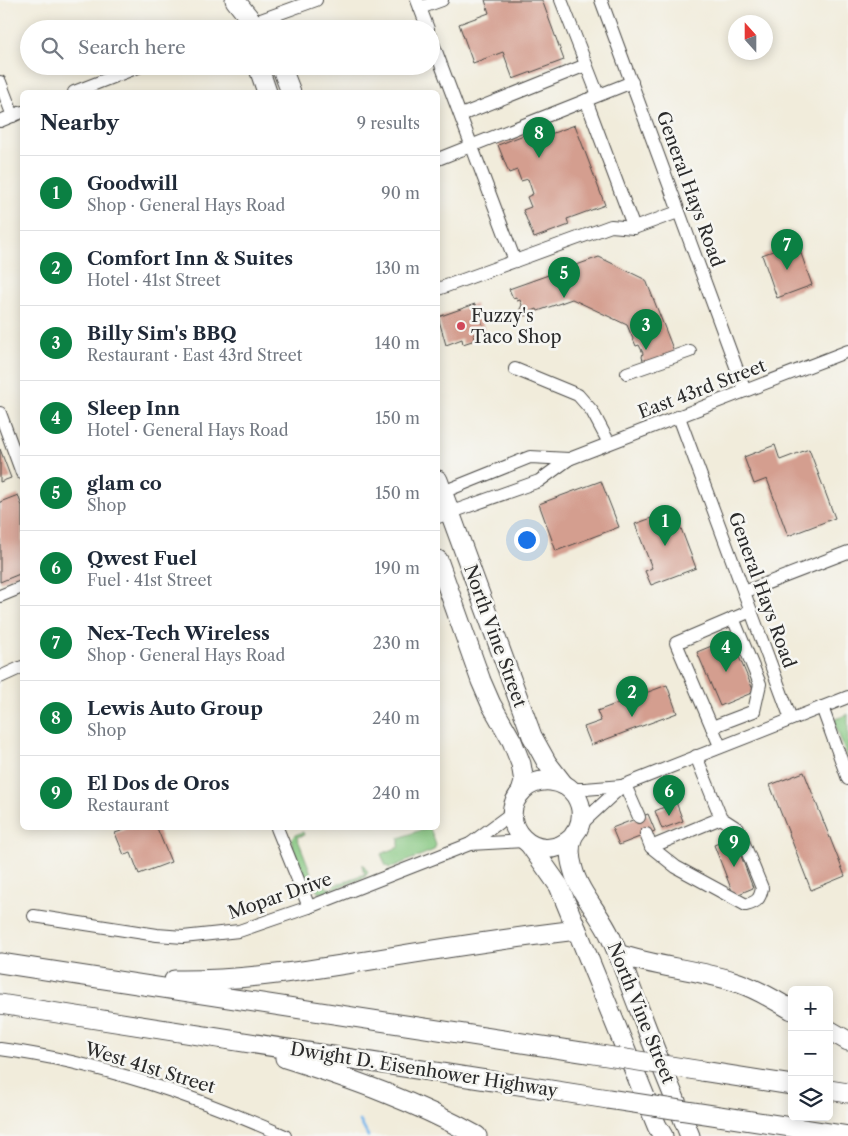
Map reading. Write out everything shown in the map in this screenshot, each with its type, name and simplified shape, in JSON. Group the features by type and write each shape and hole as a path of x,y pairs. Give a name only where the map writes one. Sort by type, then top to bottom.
{"highway":[{"path":"234,0 246,20"},
{"path":"251,20 252,0"},
{"path":"261,75 266,90"},
{"path":"284,75 290,90"},
{"name":"North Vine Street","path":"440,494 444,515 532,736 547,763 567,787"},
{"name":"North Vine Street","path":"440,565 488,696 512,741 521,764 524,782 521,792"},
{"path":"542,781 550,781 567,787 575,795 581,810 576,832 567,843 553,849 537,848 527,843 517,833 513,823 515,801 521,792 527,787 542,781"},
{"name":"North Vine Street","path":"576,832 570,852 576,877 605,926 618,954 690,1136"},
{"name":"North Vine Street","path":"527,843 559,886 657,1126 663,1136"},
{"path":"108,980 206,980 306,970 500,939 577,930"},
{"path":"618,954 641,962 685,969 734,981 788,1008"},
{"path":"0,963 788,1083"},
{"name":"Dwight D. Eisenhower Highway","path":"0,1004 848,1136"},
{"path":"831,1031 848,1041"},
{"path":"222,1039 333,1073 374,1088 408,1101 477,1136"},
{"path":"833,1091 848,1093"}],"street":[{"path":"267,20 316,0"},
{"path":"424,20 418,4 442,0"},
{"path":"562,0 586,65 592,97 634,228"},
{"name":"General Hays Road","path":"601,0 745,391"},
{"path":"440,61 515,261"},
{"path":"461,115 586,65"},
{"path":"86,90 105,87 126,75"},
{"path":"0,82 18,114 0,120"},
{"path":"440,158 632,82"},
{"path":"440,289 611,226 634,228 678,212"},
{"path":"627,373 690,351"},
{"name":"East 43rd Street","path":"444,515 538,481 569,459 848,352"},
{"path":"515,369 578,395 592,411 609,443"},
{"path":"0,413 20,468"},
{"name":"General Hays Road","path":"679,417 791,719"},
{"name":"East 43rd Street","path":"440,489 530,457 569,459"},
{"path":"744,592 848,552"},
{"path":"0,596 20,588"},
{"path":"720,746 676,643 751,611"},
{"path":"712,727 754,711 760,684 733,618"},
{"path":"0,676 20,668"},
{"path":"567,787 585,789 624,785 848,697"},
{"path":"822,707 848,779"},
{"path":"646,834 651,846 676,867 746,905 754,903 760,898 762,888 738,829 721,818 696,756"},
{"path":"624,785 639,817"},
{"path":"576,832 591,813 624,785"},
{"name":"Mopar Drive","path":"34,916 157,935 183,937 239,931 308,907 470,844 513,812"},
{"path":"651,846 721,818"},
{"path":"278,830 308,907"},
{"name":"Mopar Drive","path":"470,844 527,843"},
{"name":"West 41st Street","path":"0,1049 40,1054 118,1074 228,1111 285,1136"}],"green space":[{"path":"848,714 848,759 834,722 836,719"},
{"path":"421,830 431,830 436,845 434,850 390,868 386,866 381,854 399,847 399,838"},
{"path":"303,832 304,835 297,837 315,883 324,881 327,888 332,890 328,892 318,893 318,890 306,883 292,848 292,841 290,840 295,835"},
{"path":"363,864 368,872 365,877 334,889 335,885 365,874"}],"building":[{"path":"485,0 542,0 564,60 513,79 503,52 473,63 459,24 489,13"},
{"path":"575,125 605,205 567,219 569,225 534,238 523,210 531,207 527,197 533,194 528,179 521,181 517,170 509,173 498,145 534,131 537,139"},
{"path":"797,242 812,285 777,298 762,255"},
{"path":"599,257 646,280 675,354 644,363 643,353 639,345 636,346 627,325 572,299 538,311 537,309 525,316 519,311 522,305 520,300 517,301 516,297 513,298 509,289"},
{"name":"Fuzzy's Taco Shop","path":"475,304 485,331 473,335 475,340 463,344 462,339 446,345 440,324 440,316"},
{"path":"775,445 780,460 809,449 835,518 788,536 767,479 754,484 744,457"},
{"path":"0,449 11,478 0,482"},
{"path":"601,481 619,527 556,551 539,504"},
{"path":"18,495 20,500 20,574 0,582 0,502"},
{"path":"674,510 696,568 651,585 645,571 652,568 635,524"},
{"path":"731,638 754,692 720,706 697,652"},
{"path":"667,685 677,713 591,745 584,727 601,721 597,711"},
{"path":"804,772 845,876 811,890 770,785"},
{"path":"676,802 683,821 662,829 655,811"},
{"path":"648,814 655,831 619,845 612,828"},
{"path":"124,830 158,830 171,862 139,874 131,853 124,855 115,833"},
{"path":"734,837 753,888 734,896 714,845"}],"waterway":[{"path":"360,1121 368,1136"}],"place":[{"name":"Lewis Auto Group","path":"539,158"},
{"name":"Nex-Tech Wireless","path":"787,270"},
{"name":"glam co","path":"564,298"},
{"name":"Fuzzy's Taco Shop","path":"461,326"},
{"name":"Billy Sim's BBQ","path":"646,350"},
{"name":"Goodwill","path":"665,546"},
{"name":"Sleep Inn","path":"726,672"},
{"name":"Comfort Inn & Suites","path":"632,717"},
{"name":"Qwest Fuel","path":"669,816"},
{"name":"El Dos de Oros","path":"734,867"}]}
